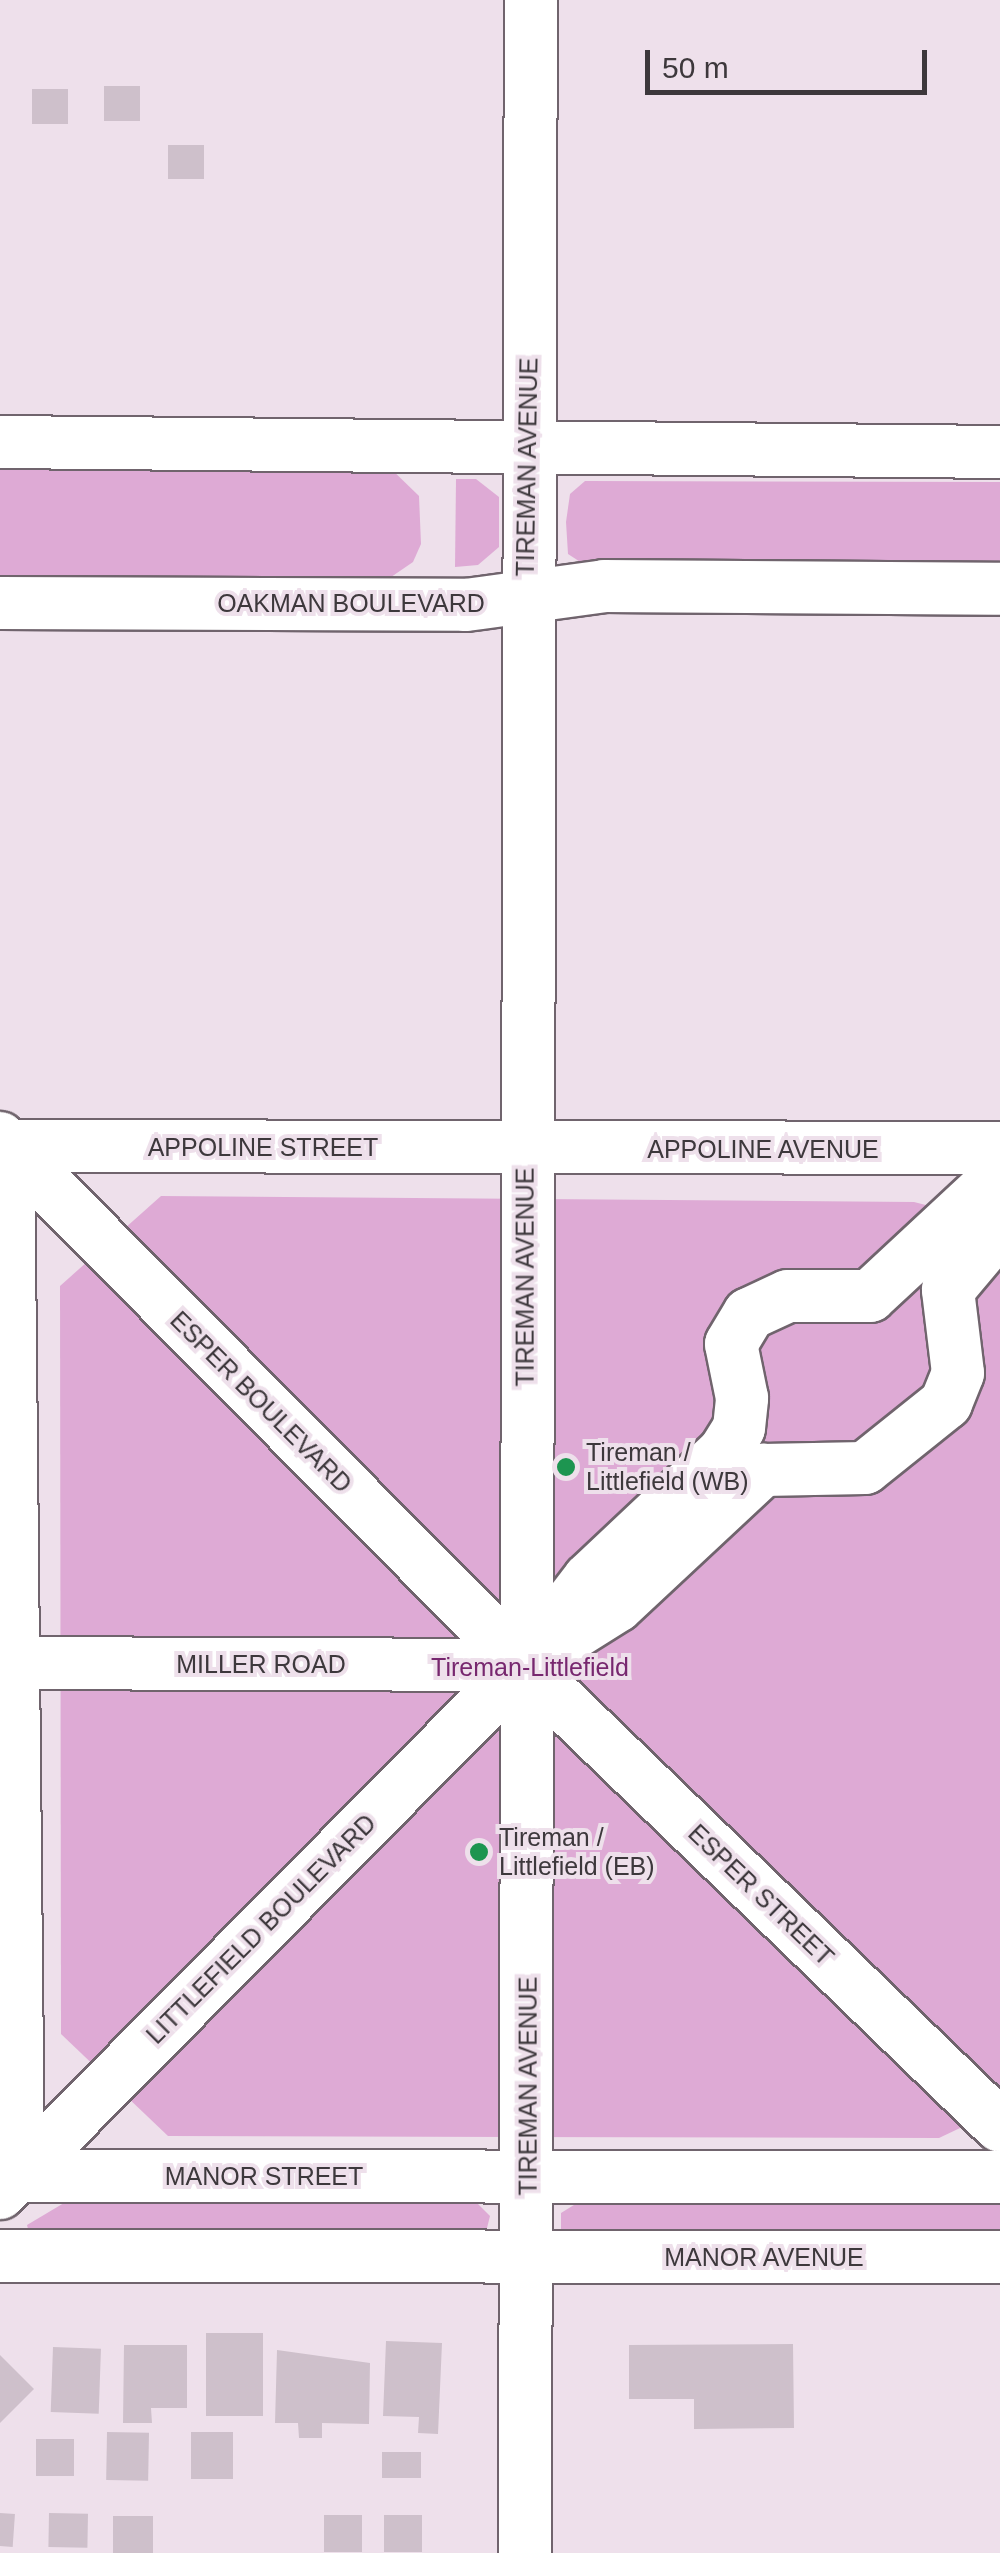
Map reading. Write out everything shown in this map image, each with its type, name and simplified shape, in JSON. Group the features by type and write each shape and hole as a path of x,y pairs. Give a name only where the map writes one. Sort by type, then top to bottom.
{"street":[{"name":"TIREMAN AVENUE","path":"524,2553 528,2176 523,1665 531,0"},
{"path":"0,442 527,451 1000,452"},
{"name":"OAKMAN BOULEVARD","path":"0,603 466,605 604,586 1000,590"},
{"path":"3,1143 6,2182"},
{"name":"APPOLINE STREET","path":"3,1143 526,1148"},
{"name":"ESPER BOULEVARD","path":"3,1143 523,1665"},
{"name":"APPOLINE AVENUE","path":"526,1148 1000,1148"},
{"path":"523,1665 588,1579 733,1440 742,1398 731,1344 749,1314 788,1296 870,1296 1000,1174"},
{"path":"523,1665 617,1606 762,1470 865,1468 946,1402 958,1373 948,1290 1000,1228"},
{"name":"MILLER ROAD","path":"4,1663 523,1665"},
{"name":"ESPER STREET","path":"523,1665 1000,2126"},
{"name":"LITTLEFIELD BOULEVARD","path":"6,2182 523,1665"},
{"path":"528,2176 1000,2177"},
{"name":"MANOR STREET","path":"6,2182 528,2176"},
{"path":"0,2256 527,2257"},
{"name":"MANOR AVENUE","path":"527,2257 1000,2258"}],"green space":[{"path":"0,458 386,464 419,496 421,544 413,562 378,586 0,585"},
{"path":"456,479 476,479 499,497 499,547 478,565 455,567"},
{"path":"585,481 1000,482 1000,566 585,565 568,554 566,522 570,494"},
{"name":"Tireman-Littlefield","path":"161,1196 914,1202 1000,1224 1000,2109 939,2138 168,2136 61,2034 60,1286"},
{"path":"473,2199 490,2216 485,2236 30,2237 27,2225 69,2200"},
{"path":"582,2200 1000,2202 1000,2242 574,2241 561,2230 561,2213"}],"building":[{"path":"104,86 140,86 140,121 104,121"},
{"path":"32,89 68,89 68,124 32,124"},
{"path":"168,145 204,145 204,179 168,179"},
{"path":"206,2333 263,2333 263,2416 206,2416"},
{"path":"386,2341 442,2343 438,2434 418,2433 419,2417 383,2416"},
{"path":"793,2344 794,2428 694,2429 694,2399 629,2399 629,2345"},
{"path":"124,2345 187,2345 187,2408 151,2408 152,2423 123,2423"},
{"path":"53,2347 101,2349 99,2414 51,2412"},
{"path":"277,2350 370,2363 369,2424 322,2423 322,2438 299,2438 298,2423 275,2423"},
{"path":"0,2355 34,2389 0,2423"},
{"path":"107,2432 149,2433 148,2481 106,2480"},
{"path":"191,2432 233,2432 233,2479 191,2479"},
{"path":"36,2439 74,2439 74,2476 36,2476"},
{"path":"382,2452 421,2452 421,2478 382,2478"},
{"path":"0,2513 15,2514 13,2547 0,2546"},
{"path":"49,2513 88,2514 87,2548 48,2547"},
{"path":"324,2515 362,2515 362,2552 324,2552"},
{"path":"384,2515 422,2515 422,2552 384,2552"},
{"path":"113,2516 153,2516 153,2553 113,2553"}],"place":[{"name":"Tireman / Littlefield (WB)","path":"566,1467"},
{"name":"Tireman / Littlefield (EB)","path":"479,1852"}]}
